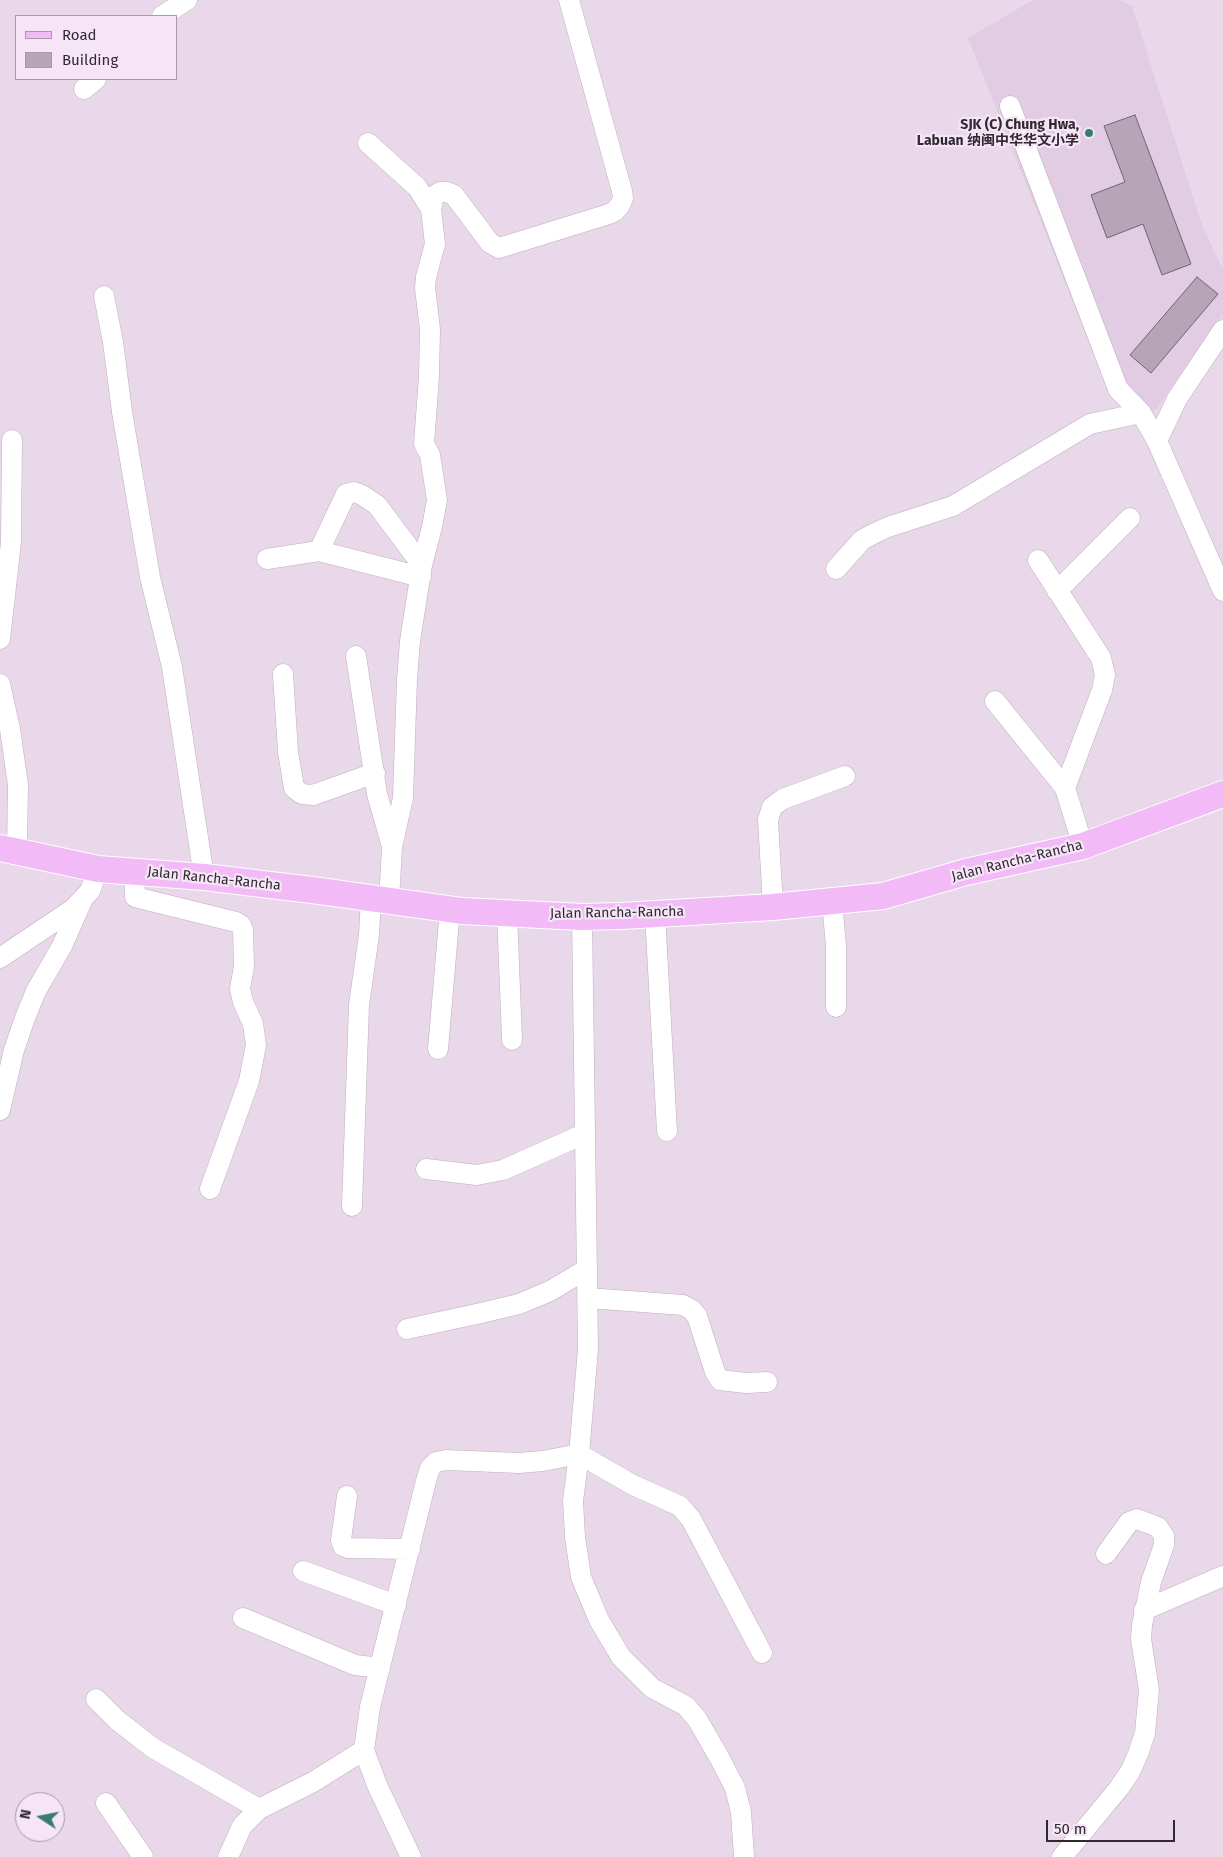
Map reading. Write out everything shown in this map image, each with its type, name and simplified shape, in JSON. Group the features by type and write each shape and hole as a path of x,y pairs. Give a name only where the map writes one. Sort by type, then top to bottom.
{"main road":[{"name":"Jalan Rancha-Rancha","path":"9,850 98,869 204,878 450,909 582,917 655,914 773,907 883,896 966,872 1083,846 1223,794"}],"street":[{"path":"164,15 187,0"},
{"path":"352,1206 359,1005 369,935 380,899 403,798 410,641 421,571 437,500 430,455 424,444 430,329 425,288 435,244 431,209 434,196 440,192 454,195 494,247 505,247 609,214 620,205 623,198 622,191 569,0"},
{"path":"1010,106 1118,389 1141,413 1157,441 1223,591"},
{"path":"368,143 417,187 431,209"},
{"path":"104,296 150,576 172,667 204,878"},
{"path":"1157,441 1177,399 1216,347 1223,330"},
{"path":"836,569 862,540 873,534 888,527 953,506 1090,424 1141,413"},
{"path":"0,639 11,542 12,440"},
{"path":"319,551 346,494 354,492 377,505 421,571"},
{"path":"1058,591 1130,518"},
{"path":"267,559 319,551 421,571"},
{"path":"1038,560 1102,658 1105,675 1102,690 1065,788"},
{"path":"356,656 375,774 376,794 392,847"},
{"path":"283,674 288,752 294,788 302,794 313,795 375,774"},
{"path":"0,684 10,729 8,769 18,785 9,850"},
{"path":"995,700 1065,788 1083,846"},
{"path":"773,907 768,820 772,807 783,800 845,776"},
{"path":"0,958 73,910 90,891 98,869"},
{"path":"134,871 135,897 236,922 241,925 243,930 244,966 240,989 243,1002 253,1024 256,1045 249,1080 210,1189"},
{"path":"0,1110 14,1050 25,1018 36,991 62,946 82,901"},
{"path":"832,902 836,946 836,1006"},
{"path":"438,1049 450,909"},
{"path":"507,913 512,1040"},
{"path":"655,914 667,1131"},
{"path":"582,917 588,1349 574,1501 574,1537 581,1577 599,1620 621,1657 652,1688 686,1706 697,1719 710,1742 734,1788 741,1812 744,1857"},
{"path":"426,1169 477,1175 503,1170 584,1134"},
{"path":"408,1328 481,1314 518,1304 550,1291 587,1269"},
{"path":"588,1298 683,1305 692,1310 697,1316 715,1372 720,1380 746,1383 767,1382"},
{"path":"411,1857 377,1785 364,1750 370,1708 426,1481 430,1468 436,1462 446,1460 519,1463 543,1461 579,1454 634,1486 680,1506 691,1519 762,1653"},
{"path":"347,1496 341,1540 342,1546 410,1549"},
{"path":"1062,1857 1130,1772 1145,1733 1149,1690 1141,1639 1144,1610 1151,1582 1164,1545 1164,1536 1158,1527 1137,1519 1129,1522 1106,1554"},
{"path":"303,1571 396,1605"},
{"path":"1144,1610 1223,1576"},
{"path":"243,1618 355,1665 380,1668"},
{"path":"96,1699 117,1720 153,1748 259,1809"},
{"path":"228,1857 242,1826 259,1809 312,1782 364,1750"},
{"path":"106,1804 142,1857"}],"shaded area":[{"name":"SJK (C) Chung Hwa, Labuan 纳闽中华华文小学","path":"1033,0 1119,0 1132,6 1203,228 1223,269 1223,314 1154,412 1136,396 1119,406 1107,388 968,38"}],"building":[{"path":"1135,115 1191,264 1162,275 1143,224 1107,238 1091,195 1125,182 1104,126"},
{"path":"1197,277 1218,294 1151,373 1130,355"}],"place":[{"name":"SJK (C) Chung Hwa, Labuan 纳闽中华华文小学","path":"1089,133"}]}
